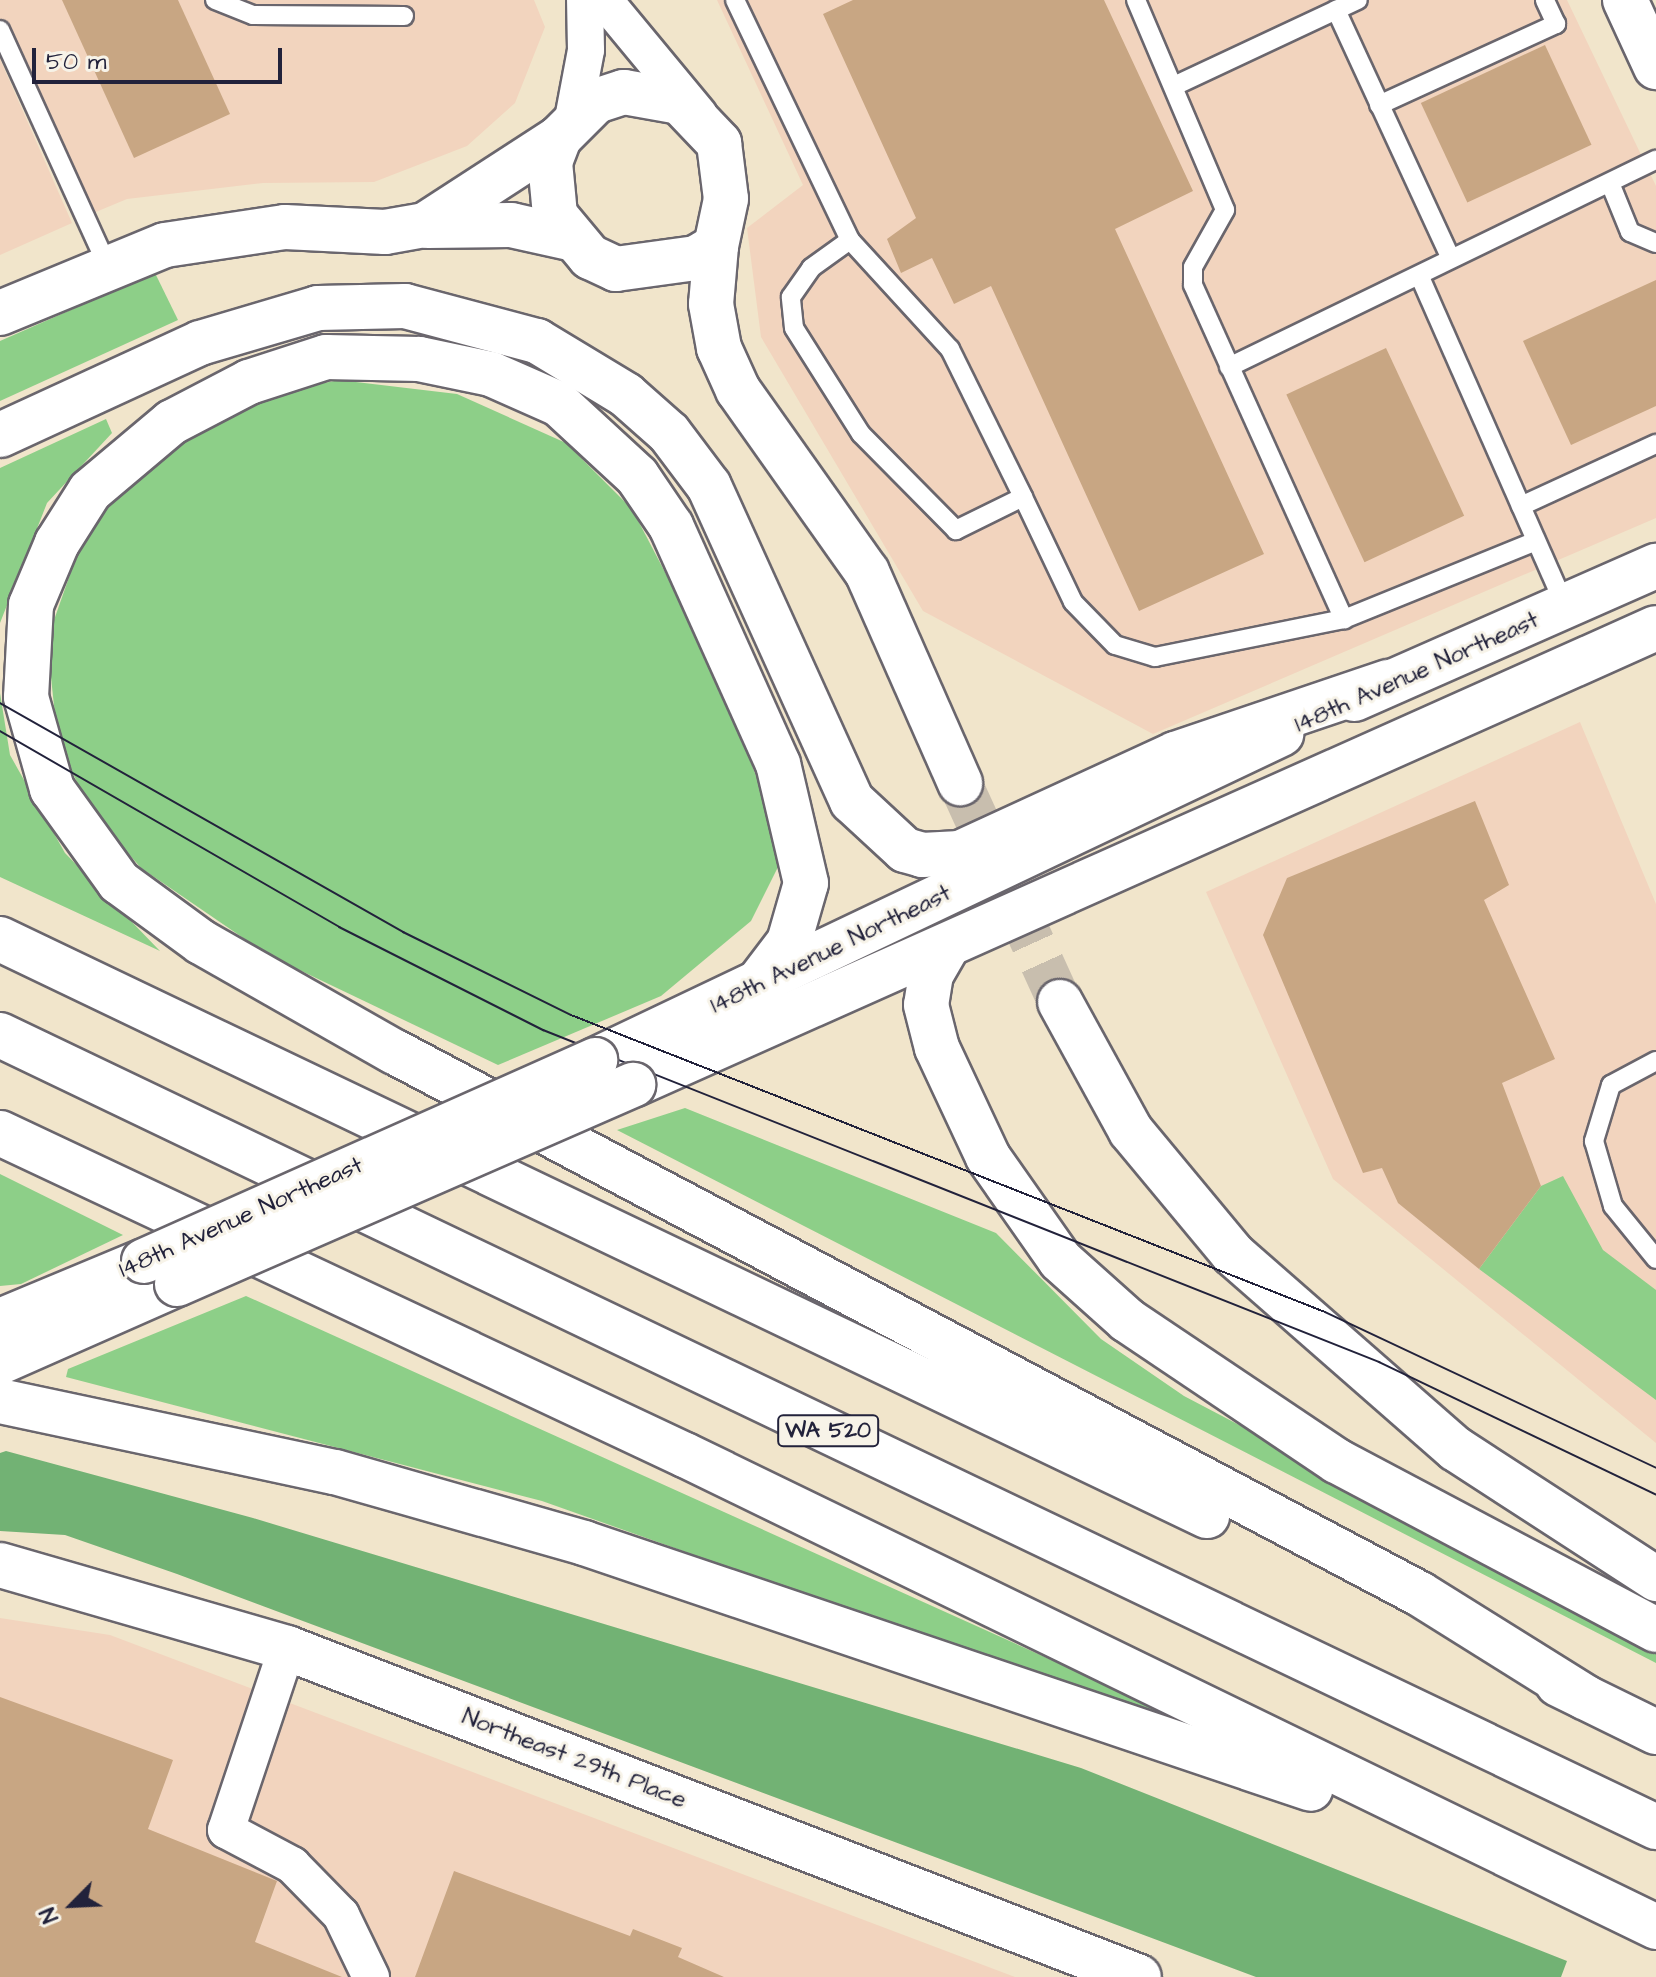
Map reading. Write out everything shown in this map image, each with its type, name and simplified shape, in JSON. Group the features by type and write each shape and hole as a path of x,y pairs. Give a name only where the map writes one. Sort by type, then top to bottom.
{"main road":[{"path":"1625,0 1656,67"},
{"path":"425,225 610,97 652,92 702,119 727,171 711,304 719,348 738,390 867,572 960,783"},
{"path":"566,128 548,189 569,238"},
{"path":"0,313 107,265 165,245 285,227 385,232 425,225 511,225 569,238 616,269 672,265 716,246"},
{"path":"0,435 200,343 318,308 405,306 537,341 626,395 669,433 709,486 852,801 905,850 922,855 960,853 1175,754 1388,682"},
{"path":"754,988 789,942 806,883 778,764 671,526 637,476 559,404 491,374 434,362 326,357 280,369 184,415 130,450 90,491 57,543 31,605 26,697 52,789 119,882 201,942 395,1052 1420,1594 1585,1697"},
{"name":"148th Avenue Northeast","path":"0,1362 161,1273 595,1060 754,988 1388,682 1656,566"},
{"name":"148th Avenue Northeast","path":"0,1321 161,1273 633,1085 1656,628"},
{"path":"0,939 1656,1732"},
{"path":"948,945 931,974 926,1005 937,1048 988,1157 1060,1260 1127,1320 1337,1461 1656,1630"},
{"path":"1060,1002 1131,1131 1233,1254 1456,1449 1656,1579"},
{"name":"WA 520","path":"0,1035 1656,1827"},
{"path":"0,1133 685,1455 1597,1901 1656,1927"},
{"path":"0,1401 335,1472 675,1572 1302,1785 1597,1901"},
{"name":"Northeast 29th Place","path":"0,1565 287,1648 1139,1977"}],"street":[{"path":"566,128 586,50 585,0"},
{"path":"604,0 702,119"},
{"path":"287,1648 226,1830 292,1865 341,1915 371,1977"}],"lane":[{"path":"215,0 253,15 404,16"},
{"path":"735,0 850,240 950,349 1073,602 1115,645 1155,657 1344,619 1536,541"},
{"path":"1136,0 1225,210 1193,267 1193,285 1344,619"},
{"path":"1174,86 1358,0"},
{"path":"1379,105 1556,24 1545,0"},
{"path":"1336,10 1449,255"},
{"path":"0,30 107,265"},
{"path":"1229,367 1420,277 1449,255 1656,160"},
{"path":"1610,183 1630,232 1656,243"},
{"path":"850,240 811,268 791,297 794,328 822,381 861,434 956,530 1023,497"},
{"path":"1420,277 1565,606"},
{"path":"1521,506 1656,444"},
{"path":"1656,1061 1611,1085 1594,1141 1613,1206 1656,1259"}],"shaded area":[{"path":"0,0 534,0 545,27 515,103 467,146 374,182 263,183 127,199 79,219 0,33"},
{"path":"717,0 1567,0 1656,186 1656,518 1153,734 923,611 761,337 747,228 803,185"},
{"path":"0,59 72,223 0,255"},
{"path":"1580,722 1656,904 1656,1443 1333,1179 1206,892"},
{"path":"0,1618 110,1635 1015,1977 0,1977"}],"green space":[{"path":"155,273 178,320 0,401 0,341"},
{"path":"339,380 457,394 566,443 632,509 715,668 758,781 778,867 751,921 661,996 498,1065 268,955 141,868 91,811 58,743 47,640 80,546 128,478 186,434 261,396"},
{"path":"106,419 112,433 47,503 0,623 0,468"},
{"path":"0,693 10,755 65,853 160,951 0,877"},
{"path":"685,1108 996,1233 1101,1339 1184,1396 1656,1644 1656,1663 617,1130"},
{"path":"0,1174 123,1235 21,1284 0,1286"},
{"path":"1563,1176 1603,1250 1656,1290 1656,1400 1479,1269 1541,1186"},
{"path":"246,1296 1191,1723 1188,1729 1177,1726 542,1501 66,1377 68,1369"},
{"path":"6,1451 253,1518 1081,1768 1567,1961 1561,1977 1256,1977 177,1574 65,1535 0,1531 0,1453"}],"building":[{"path":"62,0 178,0 230,114 134,158"},
{"path":"853,0 1104,0 1193,191 1115,229 1264,554 1139,611 991,286 954,304 932,258 901,273 887,239 916,218 823,14"},
{"path":"1545,45 1591,145 1467,203 1421,103"},
{"path":"1656,280 1656,406 1571,445 1523,341"},
{"path":"1386,348 1464,516 1364,562 1286,394"},
{"path":"1475,801 1509,885 1484,900 1555,1059 1502,1083 1541,1186 1479,1269 1398,1203 1382,1168 1363,1173 1263,935 1287,878"},
{"path":"0,1697 173,1760 148,1829 277,1881 255,1942 342,1977 0,1977"},
{"path":"454,1871 630,1936 633,1929 682,1948 678,1957 724,1977 415,1977"}],"tunnel":[{"path":"960,783 1060,1002"}],"tram line":[{"path":"0,703 403,932 571,1015 1325,1312 1656,1468"},
{"path":"0,731 339,927 543,1030 1379,1362 1656,1495"}]}
